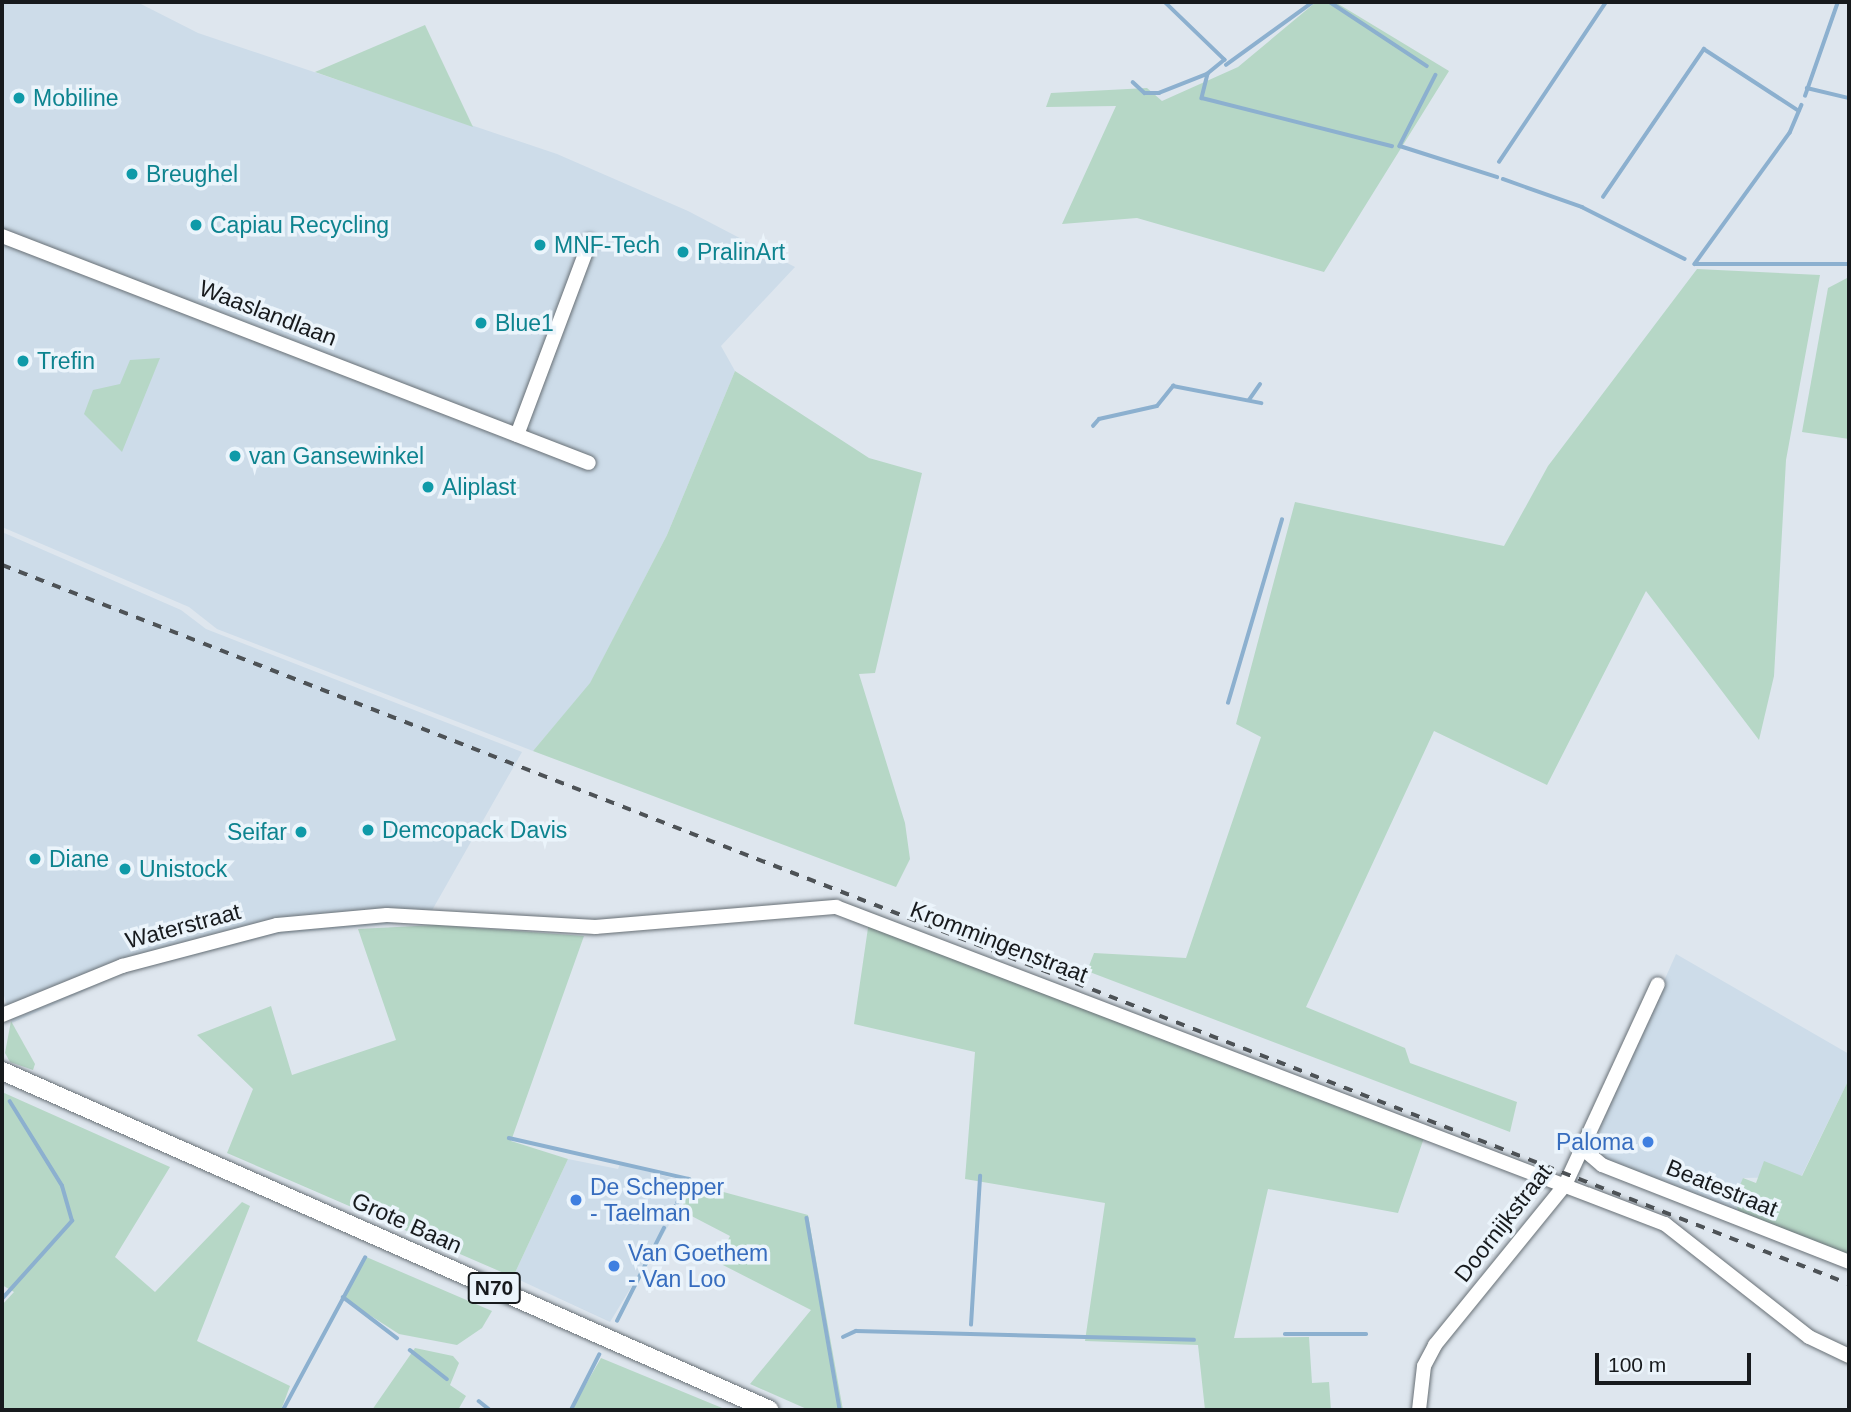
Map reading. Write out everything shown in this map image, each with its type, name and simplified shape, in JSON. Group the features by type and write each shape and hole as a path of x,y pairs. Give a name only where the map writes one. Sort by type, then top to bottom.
{"main road":[{"name":"Grote Baan","path":"2,1071 770,1410"}],"street":[{"name":"Waaslandlaan","path":"2,236 589,463"},
{"path":"517,435 590,241"},
{"name":"Krommingenstraat","path":"387,915 564,928 813,906 858,911 1665,1224 1809,1337 1849,1356"},
{"name":"Waterstraat","path":"2,1015 122,966 218,937 387,915"},
{"name":"Doornijkstraat","path":"1419,1410 1424,1366 1435,1345 1565,1185 1658,984"},
{"name":"Beatestraat","path":"1583,1149 1602,1164 1849,1262"}],"shaded area":[{"path":"2,2 137,2 198,33 557,154 688,211 795,267 721,346 735,371 667,535 590,684 533,751 217,629 189,607 2,527"},
{"path":"2,532 181,610 206,629 522,752 426,921 277,934 122,974 12,1023 2,989"},
{"path":"1676,954 1849,1054 1849,1079 1801,1177 1743,1178 1740,1215 1588,1152"},
{"path":"568,1159 618,1169 620,1164 694,1184 610,1322 513,1277"}],"green space":[{"path":"1316,2 1335,2 1449,71 1324,272 1137,218 1062,224 1116,106 1046,107 1051,93 1147,88 1162,101 1238,67"},
{"path":"425,25 473,127 315,72"},
{"path":"1697,269 1820,275 1786,460 1774,676 1759,740 1646,591 1547,785 1434,731 1306,1007 1405,1048 1410,1063 1517,1102 1510,1132 1087,971 1094,953 1186,958 1261,737 1236,724 1295,502 1504,546 1548,466"},
{"path":"1849,277 1849,439 1802,432 1828,288"},
{"path":"160,358 122,452 84,414 93,390 120,384 130,360"},
{"path":"735,371 869,458 922,473 875,673 859,674 905,823 910,859 896,887 533,751 590,683 667,535"},
{"path":"869,921 1425,1135 1398,1213 1268,1189 1234,1338 1309,1337 1312,1383 1329,1382 1331,1410 1205,1410 1198,1345 1085,1341 1105,1203 965,1179 975,1052 854,1024"},
{"path":"436,925 584,936 511,1141 568,1159 513,1277 227,1153 253,1089 197,1035 271,1006 292,1075 396,1040 358,929"},
{"path":"11,1021 35,1064 33,1070 10,1062 5,1053"},
{"path":"1849,1079 1849,1258 1740,1215 1734,1199 1743,1178 1756,1183 1764,1161 1802,1176"},
{"path":"2,1092 170,1167 115,1257 155,1292 242,1202 250,1206 197,1341 290,1386 281,1410 2,1410 2,1305 14,1292 2,1285"},
{"path":"694,1184 808,1215 843,1410 809,1410 750,1384 811,1310 717,1262 730,1236 680,1210"},
{"path":"364,1256 492,1311 482,1328 457,1345 399,1334 343,1298"},
{"path":"415,1348 453,1356 459,1363 450,1385 466,1396 458,1410 372,1410"},
{"path":"601,1358 727,1410 571,1410"}],"waterway":[{"path":"1165,2 1225,60 1208,74 1202,98 1392,146"},
{"path":"1226,65 1313,2"},
{"path":"1330,2 1427,66"},
{"path":"1499,162 1606,2"},
{"path":"1805,96 1838,2"},
{"path":"1603,197 1704,49 1799,111"},
{"path":"1133,82 1145,93 1159,93 1207,74"},
{"path":"1436,75 1400,146 1497,177"},
{"path":"1807,88 1849,98"},
{"path":"1802,105 1790,133 1695,264 1849,264"},
{"path":"1503,179 1582,207 1685,259"},
{"path":"1249,400 1260,384"},
{"path":"1093,426 1099,419 1157,406 1173,386 1261,403"},
{"path":"1228,703 1282,520"},
{"path":"2,1299 72,1221 62,1186 10,1102"},
{"path":"509,1138 689,1179 678,1203"},
{"path":"971,1325 980,1176"},
{"path":"668,1222 675,1207"},
{"path":"807,1218 840,1410"},
{"path":"617,1321 664,1228"},
{"path":"283,1410 365,1258"},
{"path":"343,1297 397,1338"},
{"path":"843,1337 856,1331 1194,1340"},
{"path":"1285,1334 1366,1334"},
{"path":"410,1350 447,1379"},
{"path":"571,1410 599,1355"},
{"path":"479,1401 490,1410"}],"railway":[{"path":"2,565 1849,1284"}],"place":[{"name":"Mobiline","path":"19,98"},
{"name":"Breughel","path":"132,174"},
{"name":"Capiau Recycling","path":"196,225"},
{"name":"MNF-Tech","path":"540,245"},
{"name":"PralinArt","path":"683,252"},
{"name":"Blue1","path":"481,323"},
{"name":"Trefin","path":"23,361"},
{"name":"van Gansewinkel","path":"235,456"},
{"name":"Aliplast","path":"428,487"},
{"name":"Demcopack Davis","path":"368,830"},
{"name":"Seifar","path":"301,832"},
{"name":"Diane","path":"35,859"},
{"name":"Unistock","path":"125,869"},
{"name":"Paloma","path":"1648,1142"},
{"name":"De Schepper - Taelman","path":"576,1200"},
{"name":"Van Goethem - Van Loo","path":"614,1266"}]}
